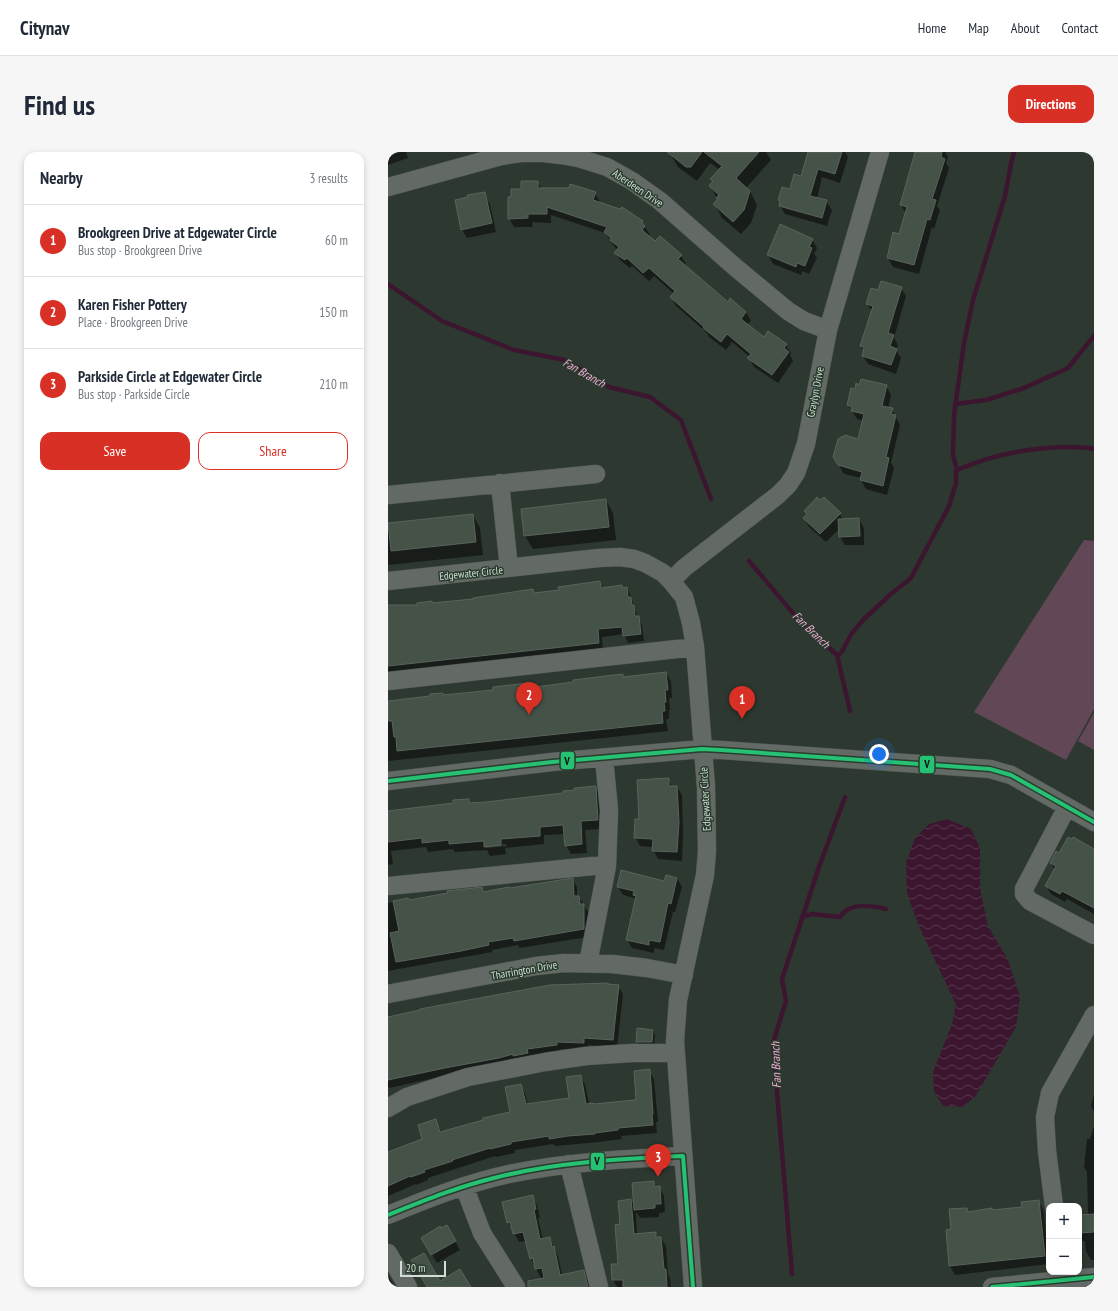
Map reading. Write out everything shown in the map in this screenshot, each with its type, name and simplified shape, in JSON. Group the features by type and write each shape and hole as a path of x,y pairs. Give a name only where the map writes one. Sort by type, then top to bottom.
{"street":[{"name":"Graylyn Drive","path":"671,581 684,568 778,495 788,485 796,473 806,444 828,330 880,152"},
{"name":"Aberdeen Drive","path":"388,187 501,156 521,153 543,153 578,158 608,168 632,181 660,201 788,311 804,321 828,330"},
{"path":"388,494 596,474"},
{"path":"500,483 509,568"},
{"name":"Edgewater Circle","path":"388,582 620,557 645,563 663,573 684,597 692,622 695,647 706,787 707,851 705,875 678,1000 675,1041 692,1287"},
{"path":"388,681 695,647"},
{"path":"388,781 451,773 702,749 990,770 1011,775 1067,807 1092,815"},
{"path":"588,963 607,866 609,810 604,758"},
{"path":"1067,807 1024,889 1024,894 1030,901 1094,935"},
{"path":"388,886 607,866"},
{"name":"Tharrington Drive","path":"388,994 536,966 564,963 588,963 647,968 684,975"},
{"path":"1054,1203 1047,1151 1046,1111 1050,1093 1094,1015"},
{"path":"388,1108 407,1097 468,1077 545,1062 586,1056 676,1052"},
{"path":"388,1215 464,1186 508,1174 569,1164 650,1157 683,1156"},
{"path":"569,1164 599,1287"},
{"path":"464,1186 482,1233 516,1287"},
{"path":"388,1253 408,1287"},
{"path":"992,1287 1094,1277"}],"shaded area":[{"path":"1084,540 1094,541 1094,709 1066,760 974,712"},
{"path":"1094,713 1094,750 1078,741"}],"water":[{"path":"947,819 971,829 980,848 980,889 988,926 1008,960 1020,997 1016,1027 975,1097 962,1107 943,1106 934,1091 933,1072 952,1024 956,1005 918,924 907,893 906,863 915,838 929,824"}],"building":[{"path":"667,152 702,152 691,167 686,167"},
{"path":"704,152 759,152 736,178 750,191 744,210 733,222 713,204 718,199 716,198 719,195 709,186 713,181 710,179 722,166"},
{"path":"808,152 842,152 835,174 818,169 810,196 827,200 822,218 779,206 780,201 778,200 782,187 790,189 794,174 801,176"},
{"path":"915,152 942,152 941,157 945,159 932,199 936,200 930,220 927,219 914,265 887,258 893,232 899,234 907,207 900,205"},
{"path":"521,181 538,181 538,188 569,188 570,184 596,192 593,200 620,209 622,207 643,221 642,223 645,226 642,230 655,241 660,236 682,255 678,259 728,302 730,298 746,312 741,319 764,337 768,331 787,344 784,348 789,352 772,375 747,358 751,354 727,334 721,342 703,328 704,327 670,297 675,291 649,268 643,273 627,258 625,260 614,253 619,247 610,240 611,238 604,232 607,227 547,207 547,214 528,214 528,218 508,219 508,197 511,197 511,189 521,189"},
{"path":"485,192 492,223 461,230 455,200 468,197 467,195"},
{"path":"780,224 813,239 809,247 812,248 805,266 797,263 796,267 767,255"},
{"path":"881,281 902,287 888,333 894,335 890,346 897,349 891,365 862,356 864,347 860,346 873,306 866,304 871,288 878,290"},
{"path":"861,379 887,385 882,406 893,408 891,414 896,415 886,457 889,458 883,486 860,480 862,472 838,465 833,457 838,439 845,435 858,439 864,414 851,411 852,407 847,405 851,388 855,389 856,383 859,385"},
{"path":"817,497 820,500 824,497 841,513 820,534 803,518 807,514 804,511"},
{"path":"606,499 609,527 524,536 521,509"},
{"path":"473,514 476,542 391,551 388,523"},
{"path":"859,518 860,536 839,537 838,519"},
{"path":"600,581 601,588 622,585 622,588 627,587 628,597 631,597 632,605 634,605 635,616 639,616 641,634 623,636 622,627 598,629 599,643 388,666 388,605 417,605 417,603 432,601 432,603 473,599 533,589 534,593 559,590 558,587"},
{"path":"666,672 668,690 665,690 665,711 662,711 663,723 397,751 396,737 394,737 392,721 388,721 388,701 430,696 430,694 443,693 443,695 493,690 493,687 528,683 528,688 605,676 623,674 623,677"},
{"path":"669,778 669,786 677,786 679,822 677,852 652,851 653,839 634,838 635,819 639,819 637,780"},
{"path":"596,786 598,820 581,821 582,844 565,846 563,825 540,827 540,836 501,839 501,845 484,847 484,841 449,844 449,840 422,843 422,838 388,842 388,811 453,803 453,800 469,799 469,803 486,802 563,793 563,791 575,790 574,788"},
{"path":"1068,837 1072,839 1073,837 1094,849 1094,908 1062,891 1060,894 1045,886 1056,866 1050,863 1056,851 1059,853"},
{"path":"621,870 664,881 666,875 677,878 671,904 668,903 660,942 649,940 649,945 626,940 636,896 633,895 634,891 617,887"},
{"path":"573,878 574,896 579,896 580,904 584,904 584,929 514,941 513,938 488,942 489,945 396,962 390,933 399,931 393,901 408,898 409,900 448,893 447,891 482,887 483,892"},
{"path":"608,983 619,985 613,1040 584,1038 584,1043 557,1042 557,1045 527,1049 528,1053 513,1056 513,1054 388,1080 388,1017 420,1009 550,985"},
{"path":"637,1028 653,1030 652,1042 636,1042"},
{"path":"650,1069 653,1125 618,1128 618,1130 595,1134 549,1139 549,1136 511,1142 511,1144 490,1148 424,1170 425,1172 411,1177 410,1176 388,1186 388,1152 422,1139 418,1125 436,1119 440,1132 483,1120 483,1118 510,1112 505,1087 521,1084 526,1104 569,1098 566,1077 581,1075 586,1104 634,1100 636,1099 634,1071"},
{"path":"654,1181 654,1187 660,1186 661,1204 655,1204 655,1208 634,1210 632,1183"},
{"path":"533,1195 536,1209 534,1210 540,1239 550,1237 552,1247 554,1246 560,1275 584,1270 588,1287 528,1287 528,1281 544,1278 542,1268 535,1269 533,1258 530,1259 523,1232 513,1234 510,1222 507,1223 502,1202"},
{"path":"631,1199 634,1234 656,1232 656,1237 661,1237 667,1287 623,1287 623,1280 612,1280 611,1264 618,1264 615,1225 620,1224 618,1201"},
{"path":"1039,1200 1045,1256 949,1266 946,1230 951,1229 949,1209 967,1208 968,1212 992,1208 992,1210 1022,1207 1021,1202"},
{"path":"1094,1214 1094,1232 1082,1233 1082,1215"},
{"path":"447,1225 456,1241 431,1255 421,1238 440,1226 441,1228"},
{"path":"424,1253 440,1281 460,1269 471,1287 427,1287 411,1260"}],"waterway":[{"path":"837,655 841,653 852,633 864,619 911,578 949,506 956,483 957,470 953,455 954,415 964,343 973,300 1005,196 1014,152"},
{"name":"Fan Branch","path":"388,284 442,321 514,350 565,360 609,387 650,397 681,420 711,499"},
{"path":"955,404 986,400 1024,388 1068,368 1094,336"},
{"path":"957,470 983,460 1010,453 1066,447 1084,447 1094,449"},
{"name":"Fan Branch","path":"749,561 798,619 837,655 850,711"},
{"name":"Fan Branch","path":"792,1274 773,1043 786,1001 782,979 819,867 845,797"},
{"path":"802,917 812,914 840,917 844,912 856,906 871,906 886,909"}],"transit line":[{"name":"V","path":"388,781 552,762 702,749 721,750 990,769 1011,775 1094,822"},
{"name":"V","path":"388,1215 453,1190 540,1168 635,1158 683,1156 693,1287"},
{"name":"V","path":"992,1287 1094,1277"}],"place":[{"name":"Karen Fisher Pottery","path":"529,715"},
{"name":"Brookgreen Drive at Edgewater Circle","path":"742,719"},
{"name":"Parkside Circle at Edgewater Circle","path":"658,1177"}]}
